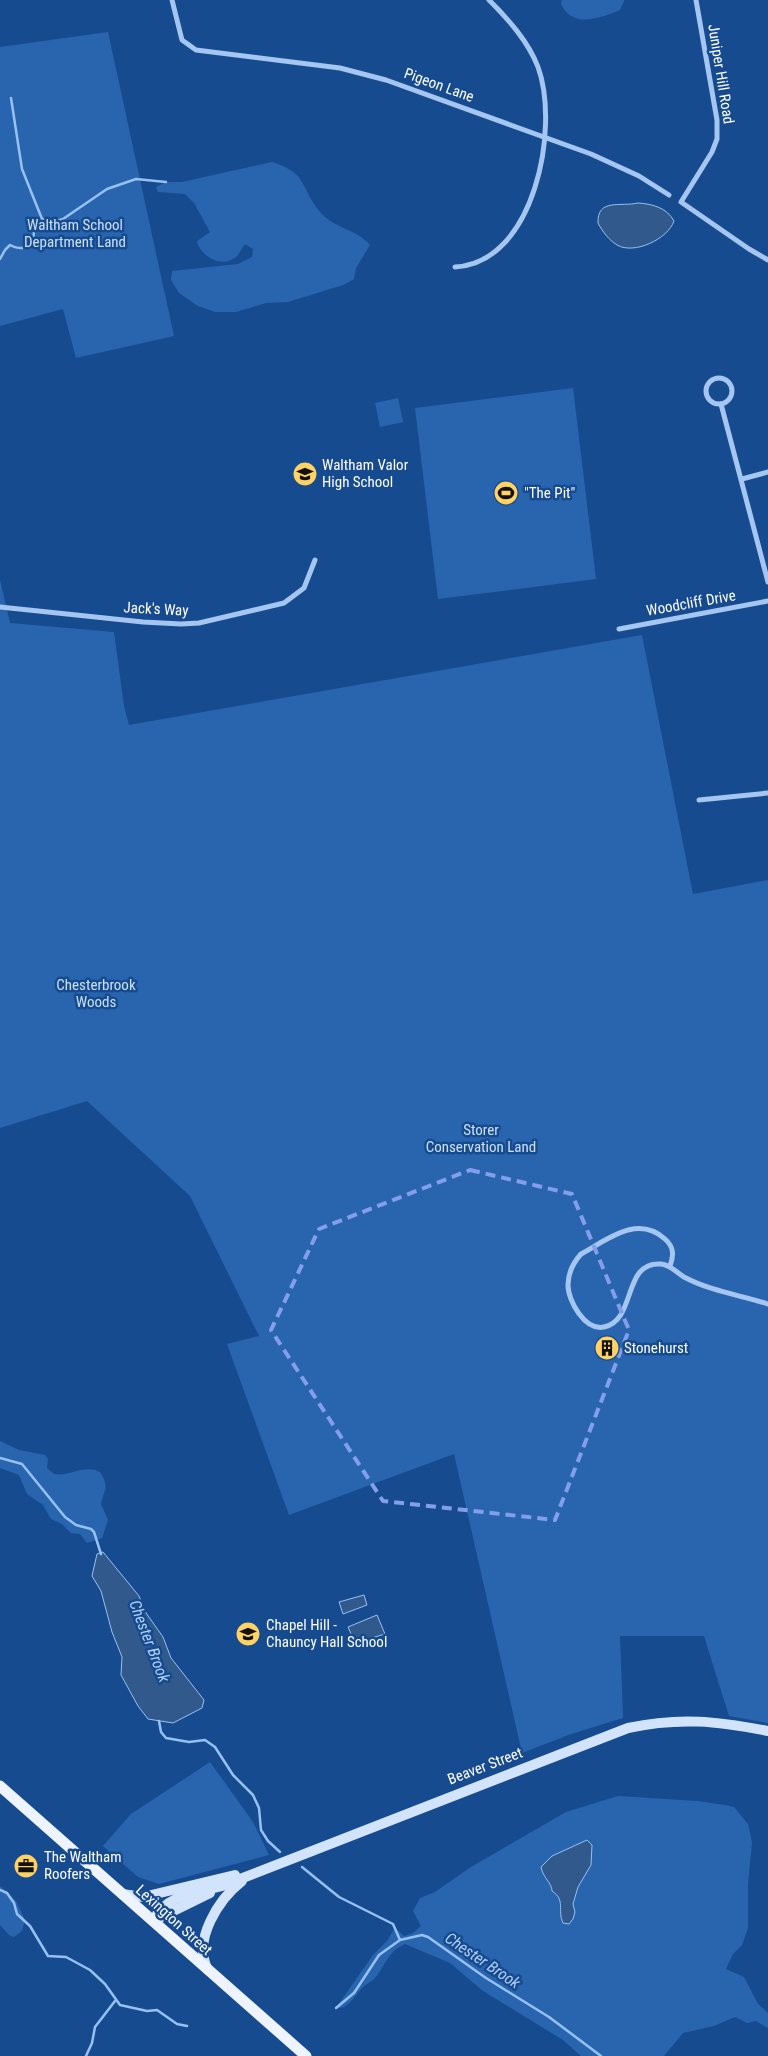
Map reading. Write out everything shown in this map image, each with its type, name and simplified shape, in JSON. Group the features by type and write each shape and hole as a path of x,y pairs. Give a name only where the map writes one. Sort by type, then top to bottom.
{"main road":[{"name":"Beaver Street","path":"153,1921 162,1907 172,1901 222,1886 628,1728 660,1722 695,1720 768,1731"},
{"name":"Lexington Street","path":"0,1786 306,2056"},
{"path":"122,1894 142,1897 270,1867"},
{"path":"210,1973 205,1963 203,1947 213,1916 227,1894 254,1873"}],"street":[{"name":"Pigeon Lane","path":"172,0 182,40 196,50 358,71 426,92 613,164 669,195"},
{"path":"455,266 469,266 482,262 494,254 514,233 531,196 545,137 546,106 538,67 515,28 489,0"},
{"name":"Juniper Hill Road","path":"696,0 717,120 717,139 712,152 681,202 749,250 768,260"},
{"path":"716,379 727,382 731,388 730,396 721,404 712,402 706,395 707,386 716,379"},
{"path":"721,404 768,582"},
{"path":"742,479 768,472"},
{"name":"Jack's Way","path":"0,607 143,622 199,623 284,603 304,588 315,560"},
{"name":"Woodcliff Drive","path":"619,629 768,601"},
{"path":"698,800 768,793"},
{"path":"670,1266 673,1250 668,1242 652,1230 634,1227 581,1254 574,1261 569,1273 568,1287 571,1301 578,1312 594,1326 602,1328 611,1325 620,1318 625,1310 637,1275 653,1265 670,1266 683,1276 700,1284 768,1304"}],"highlighted area":[{"path":"470,1170 572,1194 629,1330 555,1520 383,1501 271,1330 319,1229"}],"green space":[{"path":"562,0 624,1 620,10 596,18 579,19 572,17 566,12 561,4"},
{"name":"Waltham School Department Land","path":"108,32 174,336 76,358 63,309 0,326 0,47"},
{"path":"272,162 293,172 298,177 314,204 326,218 359,236 370,245 356,268 354,279 343,285 288,302 266,303 236,312 215,312 198,306 179,293 171,280 172,271 238,264 252,257 253,249 245,244 236,257 224,262 207,256 202,252 197,241 210,232 194,203 185,194 158,192 156,187 166,182 182,182"},
{"name":"\"The Pit\"","path":"573,388 596,579 438,599 415,408"},
{"path":"398,398 403,422 380,427 375,403"},
{"name":"Storer Conservation Land","path":"0,580 10,623 114,632 124,706 129,725 642,635 693,894 768,880 768,1723 729,1716 704,1636 620,1636 623,1718 571,1734 522,1753 454,1454 289,1515 227,1344 259,1336 190,1196 87,1101 0,1128"},
{"path":"0,1441 19,1450 45,1455 48,1459 47,1468 54,1474 66,1474 88,1469 100,1472 106,1485 101,1504 108,1520 102,1538 87,1543 80,1534 71,1533 62,1524 51,1519 43,1505 27,1494 19,1475 0,1468"},
{"path":"210,1762 253,1822 269,1855 159,1884 138,1877 103,1846 131,1814"},
{"path":"618,1796 697,1801 725,1805 734,1807 748,1824 752,1842 748,1884 748,1928 742,1945 733,1954 726,1969 744,1977 758,2004 768,2013 768,2028 756,2021 747,2023 735,2017 714,2026 683,2033 664,2056 581,2056 563,2040 483,1991 450,1963 405,1944 399,1947 387,1959 375,1978 362,1988 348,2004 344,2007 336,2008 373,1955 387,1941 394,1929 404,1936 413,1933 421,1926 413,1911 420,1898 435,1892 471,1867 566,1812"},
{"path":"0,1886 16,1901 25,1920 22,1931 14,1937 9,1935 0,1925"}],"water":[{"path":"649,204 663,210 674,221 671,228 658,239 641,247 624,248 617,245 604,232 598,223 599,215 601,210 611,205"},
{"path":"103,1552 139,1596 144,1610 163,1637 171,1658 204,1700 202,1708 173,1723 148,1719 138,1706 121,1675 122,1657 112,1632 101,1591 92,1576 97,1554"},
{"path":"364,1595 367,1605 343,1614 339,1602"},
{"path":"377,1615 385,1634 355,1643 348,1627"},
{"path":"587,1840 592,1845 591,1865 578,1887 573,1904 575,1912 573,1919 569,1924 563,1923 559,1898 552,1891 551,1885 541,1867 552,1856"}],"waterway":[{"path":"11,98 22,169 42,219"},
{"path":"0,259 10,245 22,248 33,242 35,221 42,219 53,222 63,219 107,189 136,179 166,182"},
{"name":"Chester Brook","path":"0,1458 22,1464 65,1517 76,1525 91,1529 94,1532 101,1554"},
{"name":"Chester Brook","path":"159,1721 161,1732 166,1738 189,1742 205,1740 215,1747 233,1775 253,1795 259,1808 261,1830 268,1841 280,1852"},
{"name":"Chester Brook","path":"302,1867 339,1897 393,1924 400,1940 422,1935 428,1937 486,1978 549,2017 601,2056"},
{"path":"0,1890 7,1893 14,1903 17,1914 30,1926 48,1956 66,1957 90,1970 105,1984 120,2005 147,2011 157,2010 177,2024 187,2026"},
{"path":"336,2008 354,1993 379,1955 400,1940"},
{"path":"86,2056 92,2043 95,2027 115,2001"}],"place":[{"name":"Waltham Valor High School","path":"305,474"},
{"name":"\"The Pit\"","path":"506,493"},
{"name":"Stonehurst","path":"607,1348"},
{"name":"Chapel Hill - Chauncy Hall School","path":"248,1634"},
{"name":"The Waltham Roofers","path":"26,1866"}],"park label":[{"name":"Chesterbrook Woods","path":"96,994"}]}
